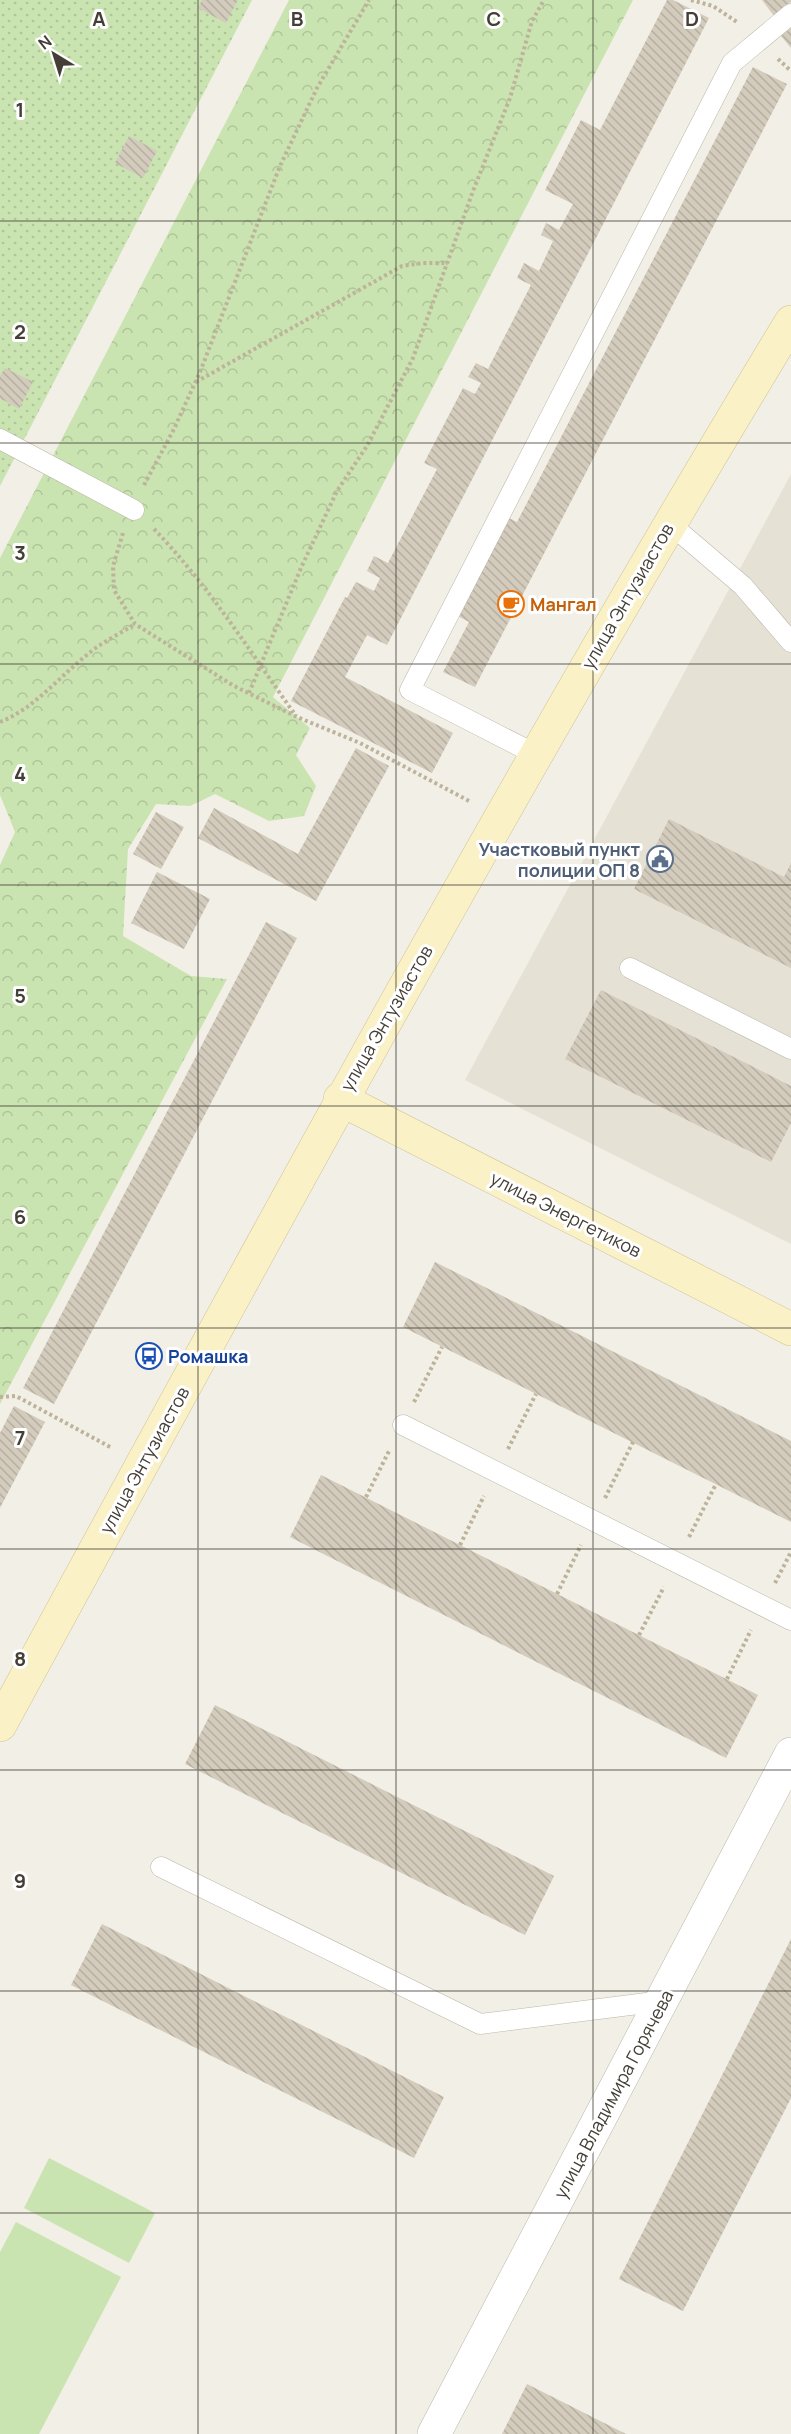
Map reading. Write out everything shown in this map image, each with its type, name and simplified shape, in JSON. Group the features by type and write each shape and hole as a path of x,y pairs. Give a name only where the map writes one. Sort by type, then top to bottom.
{"main road":[{"name":"улица Энтузиастов","path":"0,1725 340,1099 669,523 791,322"},
{"name":"улица Энергетиков","path":"340,1099 791,1329"}],"street":[{"name":"улица Владимира Горячева","path":"434,2434 791,1754"}],"lane":[{"path":"537,755 410,690 732,63 791,14"},
{"path":"0,439 134,510"},
{"path":"669,523 742,586 791,642"},
{"path":"630,968 791,1049"},
{"path":"403,1425 791,1620"},
{"path":"161,1867 480,2024 662,2001"}],"path":[{"path":"369,0 317,88 280,166 195,383 121,538 114,566 114,590 135,624 249,693 297,717 360,743 500,818"},
{"path":"249,693 301,568 337,491 368,446 413,358 473,191 510,98 532,21 544,0"},
{"path":"195,383 402,266 447,263"},
{"path":"134,510 181,557 217,603 297,717"},
{"path":"0,722 11,718 39,697 90,652 135,624"},
{"path":"0,1397 16,1396 142,1464"}],"shaded area":[{"path":"791,474 791,1244 465,1080"}],"green space":[{"path":"0,0 252,0 0,486"},
{"path":"289,0 633,0 273,697 310,728 296,755 316,786 304,816 269,821 215,794 190,806 156,804 128,849 123,936 191,976 227,979 0,1404 0,865 15,832 0,795 0,558"},
{"path":"49,2158 155,2213 129,2263 24,2208"},
{"path":"16,2222 121,2277 39,2434 0,2434 0,2252"}],"building":[{"path":"202,0 238,0 226,23 198,8"},
{"path":"667,0 673,0 709,18 387,645 367,635 345,677 453,733 432,773 291,701 345,597 347,598 356,582 374,591 380,578 367,571 374,556 388,563 437,469 424,463 463,388 475,394 481,383 468,377 476,363 488,369 531,285 517,278 524,263 539,271 553,241 541,235 546,223 559,230 573,204 545,190 581,120 600,130"},
{"path":"762,0 791,0 791,2 774,16"},
{"path":"791,28 791,48 781,36"},
{"path":"753,67 787,84 475,687 443,672 469,622 456,615 507,517 517,522"},
{"path":"129,136 157,151 143,178 115,163"},
{"path":"5,368 33,382 19,409 0,398 0,376"},
{"path":"356,748 389,766 316,901 198,838 214,808 298,854"},
{"path":"156,812 184,827 161,869 133,854"},
{"path":"669,819 784,877 791,863 791,968 634,889"},
{"path":"157,872 210,899 184,949 131,923"},
{"path":"266,922 297,938 54,1404 23,1388"},
{"path":"601,990 791,1086 791,1123 771,1162 565,1059"},
{"path":"435,1262 791,1441 791,1522 403,1327"},
{"path":"14,1406 45,1422 0,1508 0,1433"},
{"path":"321,1475 758,1695 726,1758 290,1537"},
{"path":"215,1705 554,1876 525,1935 185,1764"},
{"path":"102,1924 444,2097 414,2158 71,1985"},
{"path":"791,1939 791,2098 683,2311 619,2279"},
{"path":"527,2384 626,2434 502,2434"}],"place":[{"name":"Мангал","path":"511,604"},
{"name":"Участковый пункт полиции ОП 8","path":"660,859"},
{"name":"Ромашка","path":"149,1356"}]}
